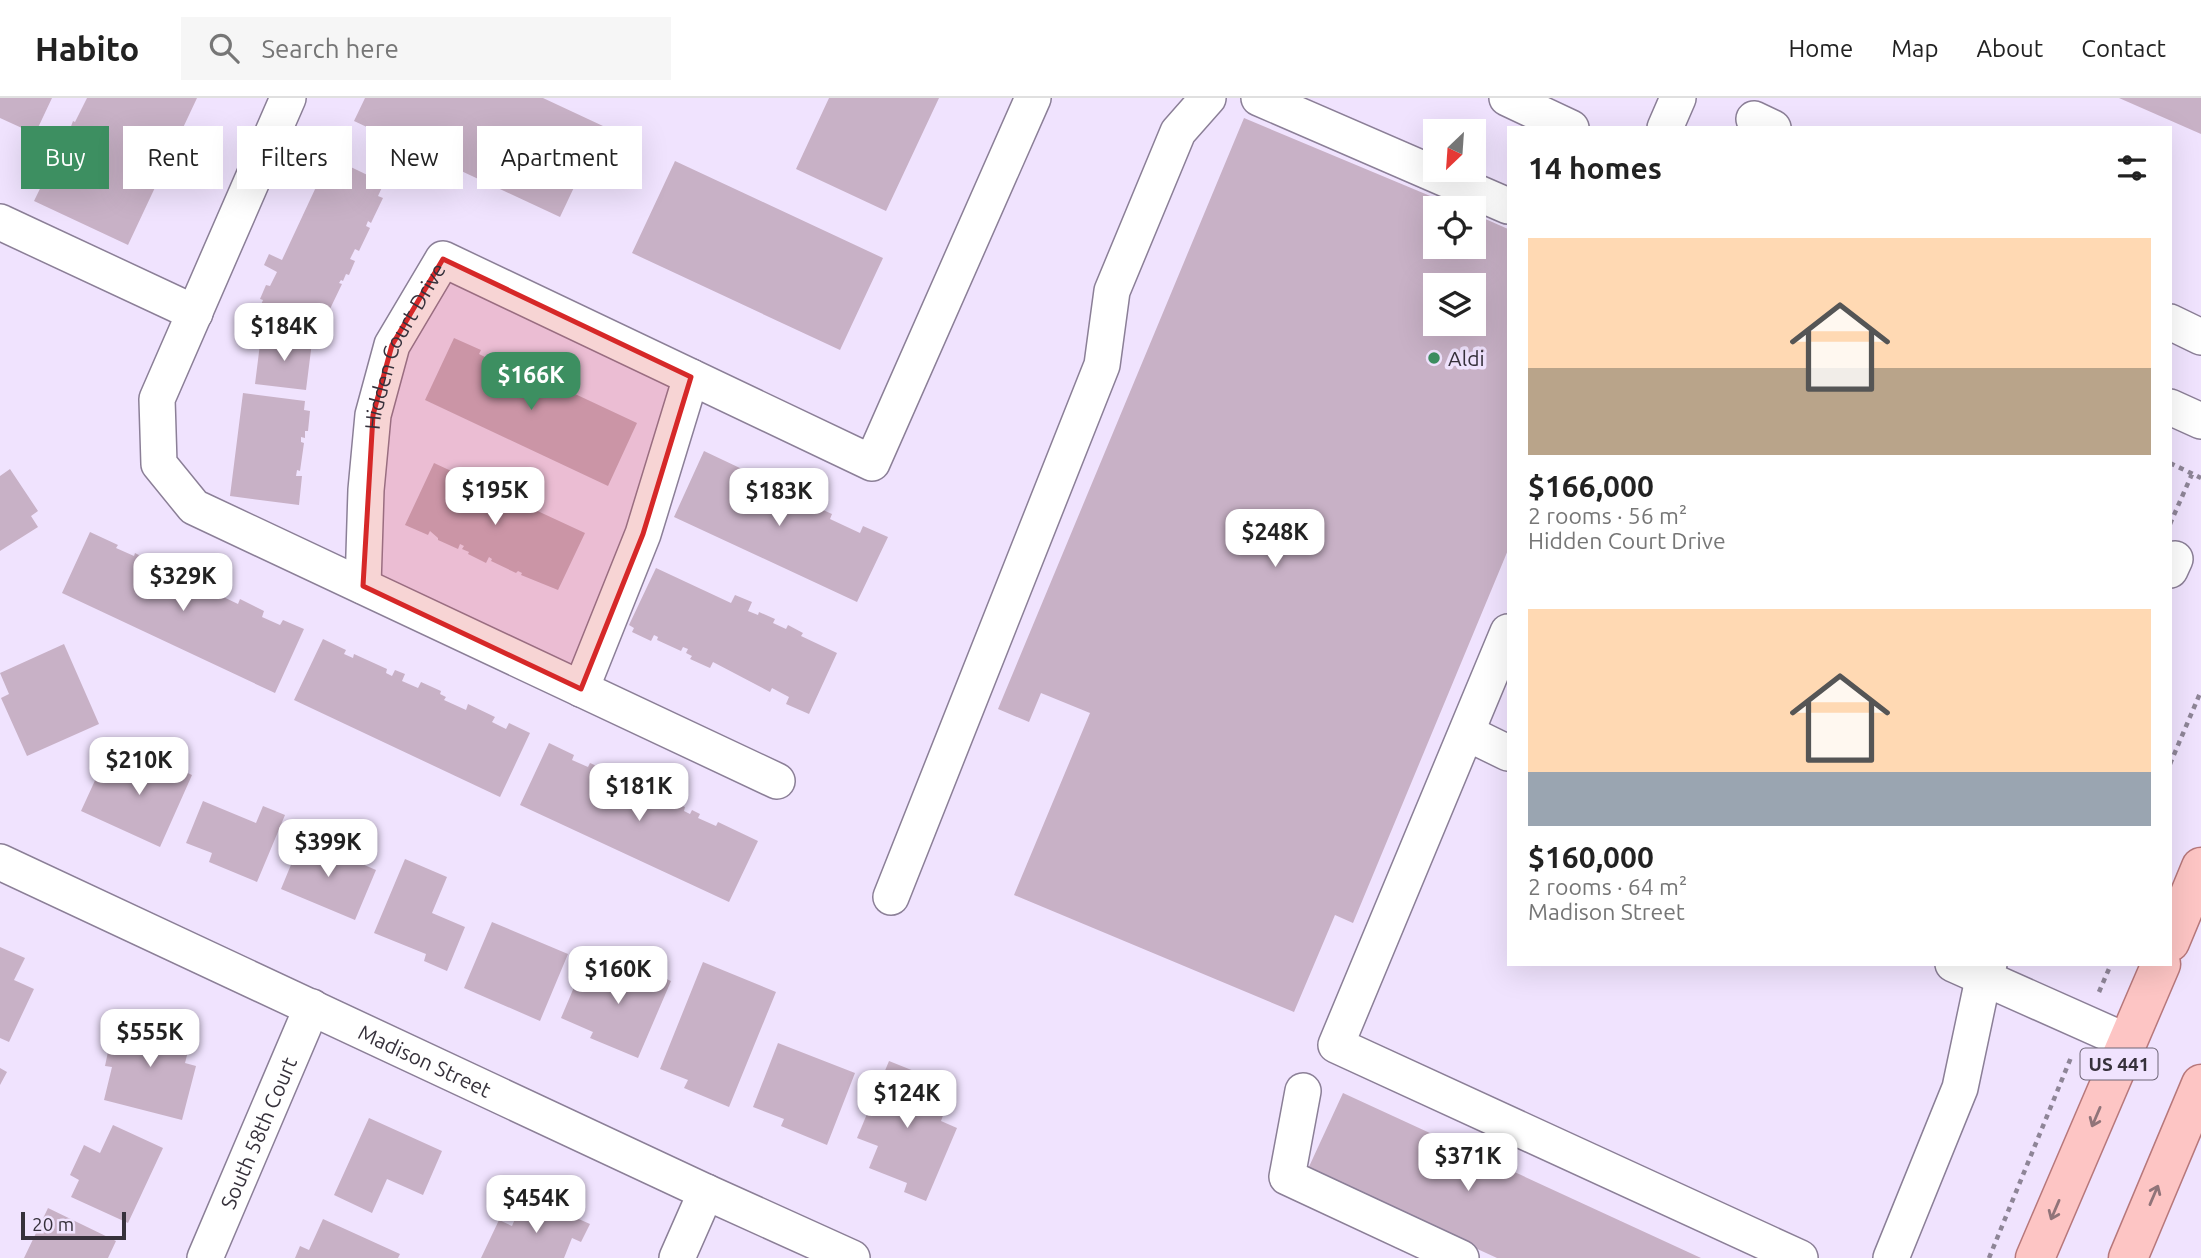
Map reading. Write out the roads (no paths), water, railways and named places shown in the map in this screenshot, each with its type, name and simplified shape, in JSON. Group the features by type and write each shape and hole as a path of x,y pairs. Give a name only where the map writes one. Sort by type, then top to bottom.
{"main road":[{"path":"2172,937 2201,867"},
{"name":"US 441","path":"2035,1258 2160,966"},
{"path":"2128,1258 2201,1084"}],"street":[{"path":"288,98 157,399 159,464 194,507 777,781"},
{"name":"Hidden Court Drive","path":"363,586 366,490 373,415 392,345 443,259 872,463 1033,98"},
{"path":"891,897 1102,365 1112,291 1178,132 1208,98"},
{"path":"1259,98 1507,206"},
{"path":"1507,98 1567,126"},
{"path":"1666,126 1678,98"},
{"path":"0,222 195,313"},
{"path":"2172,322 2201,337"},
{"path":"581,689 643,534 691,377"},
{"path":"2172,408 2201,421"},
{"path":"1507,634 1336,1045 1800,1258"},
{"path":"1467,733 1507,753"},
{"name":"Madison Street","path":"0,862 852,1258"},
{"path":"1891,1258 1960,1088 1975,969 2128,1042"},
{"name":"South 58th Court","path":"205,1258 312,1007"},
{"path":"1303,1091 1287,1177 1461,1258"},
{"path":"677,1258 706,1192"}],"place":[{"name":"Aldi","path":"1434,358"}]}
